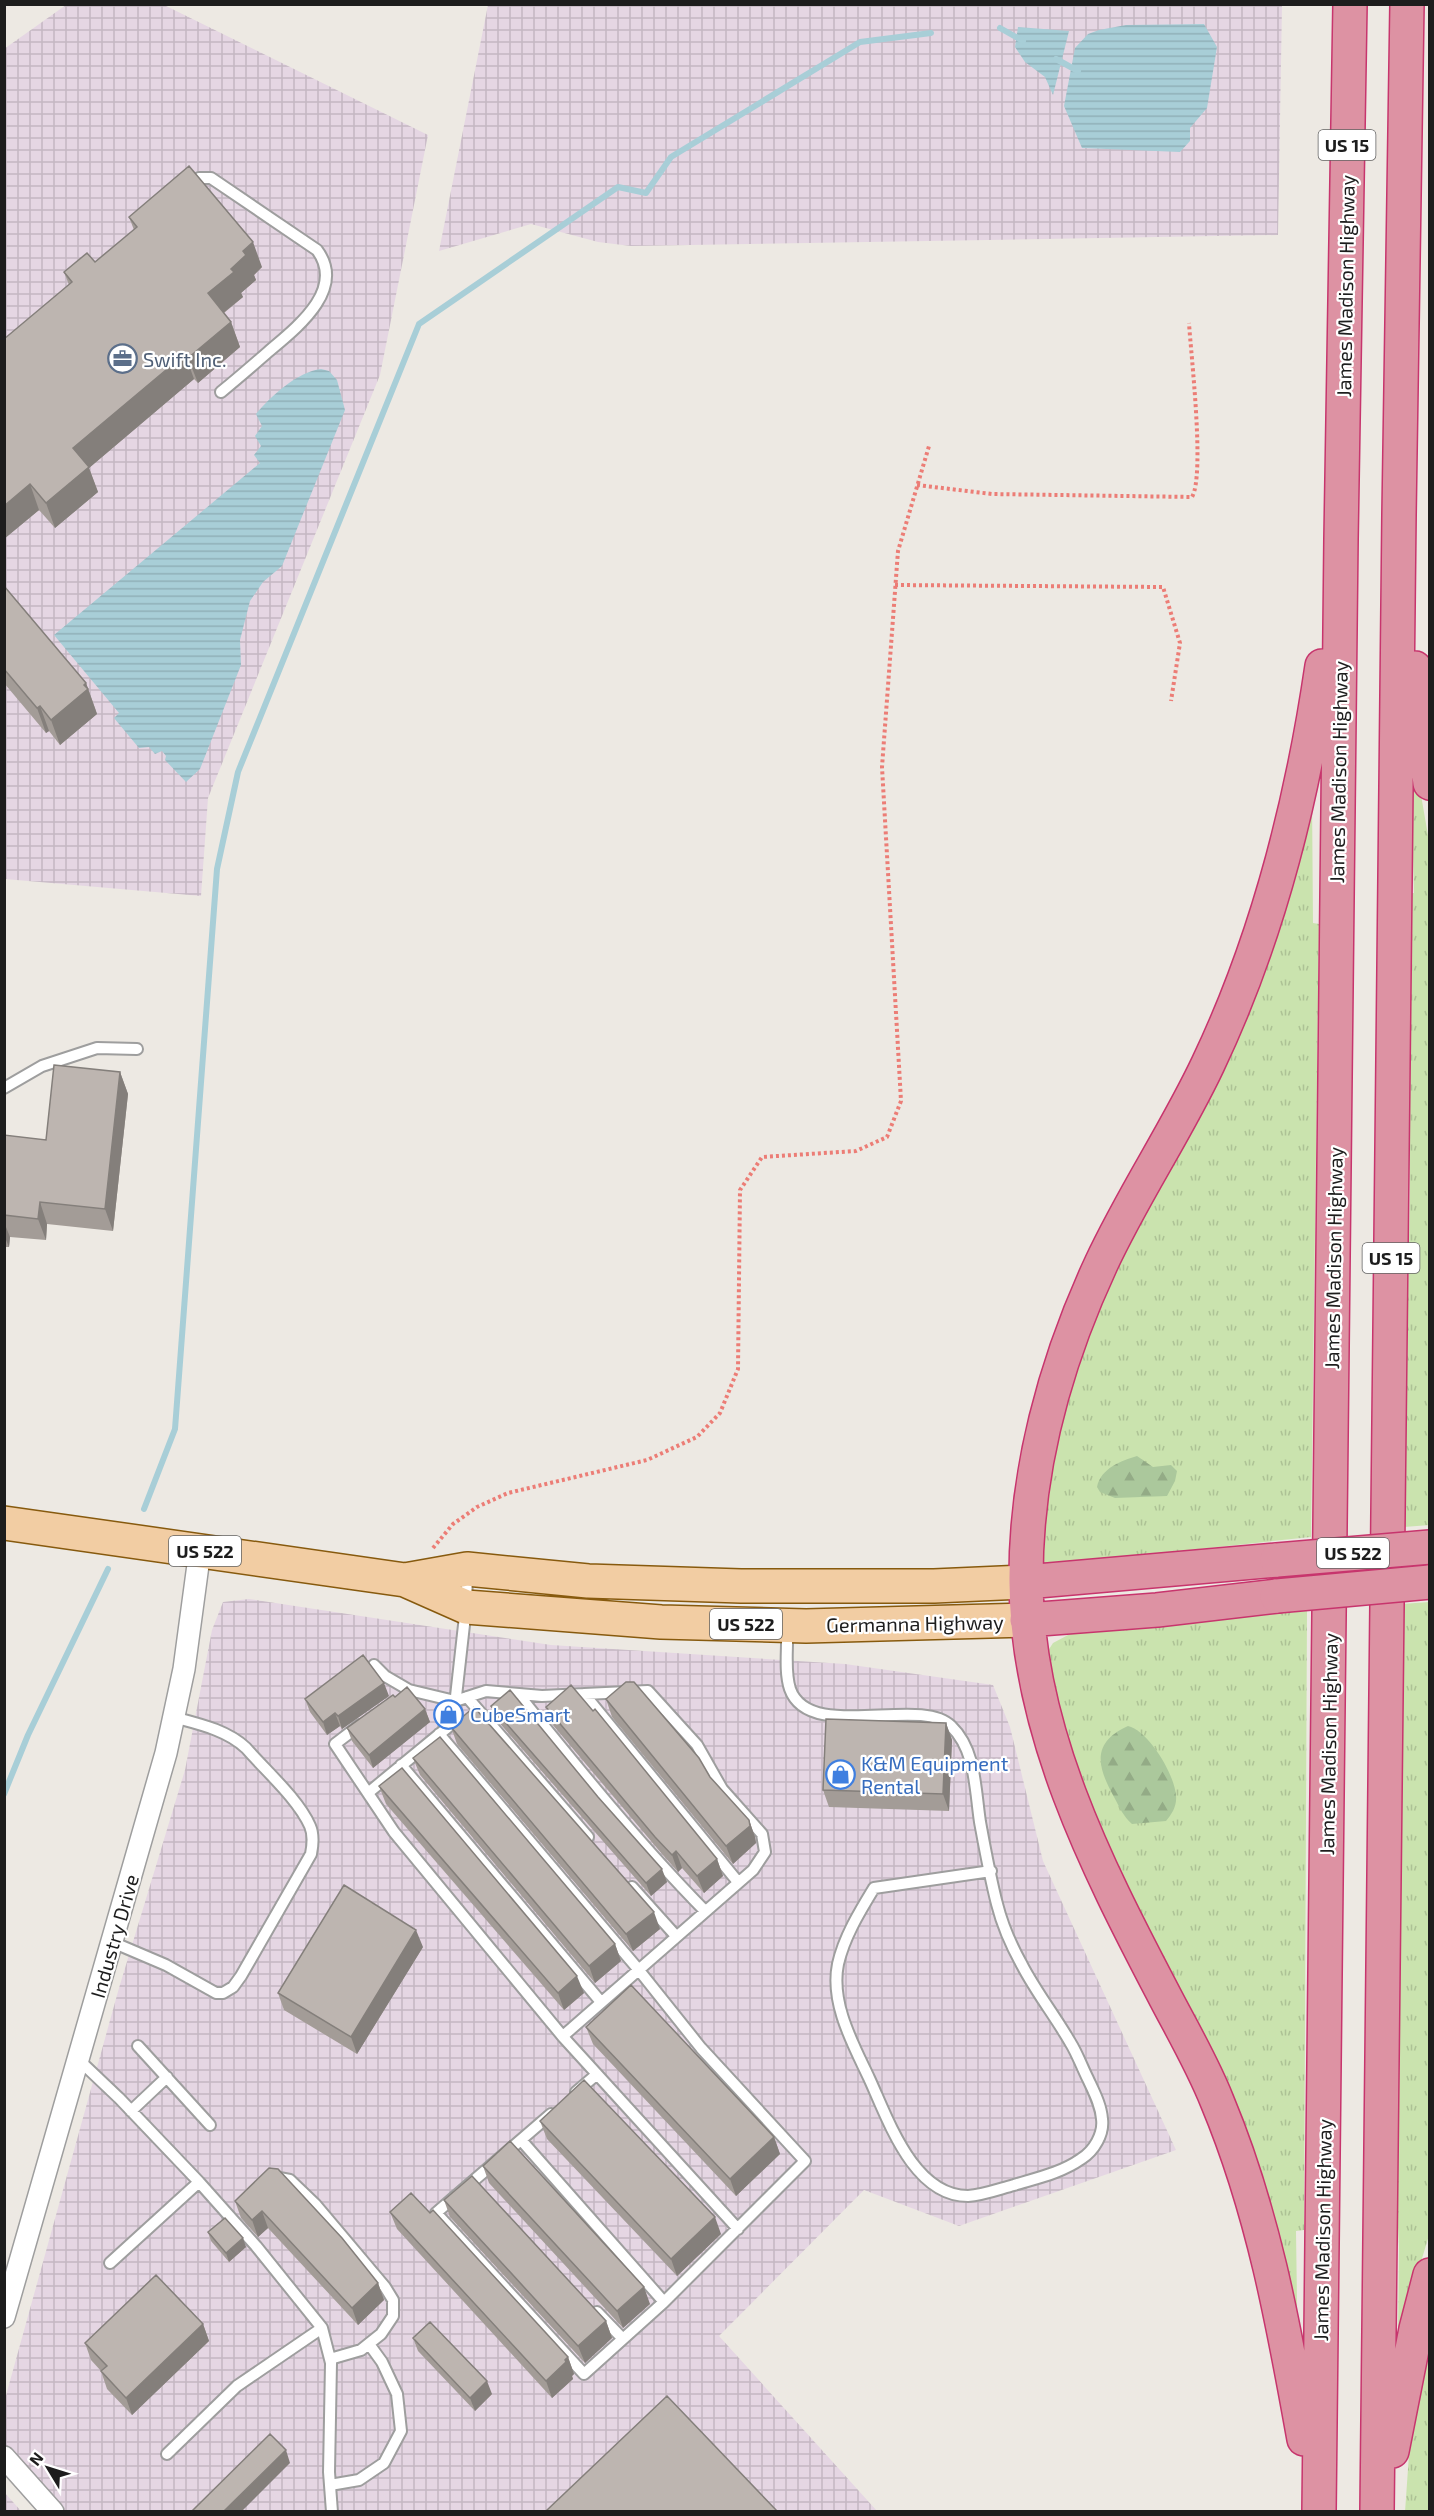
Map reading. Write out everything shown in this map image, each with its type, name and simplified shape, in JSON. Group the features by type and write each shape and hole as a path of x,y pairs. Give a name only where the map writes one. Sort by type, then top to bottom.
{"highway":[{"name":"James Madison Highway","path":"1318,2511 1341,539 1350,4"},
{"name":"US 15","path":"1377,2511 1399,515 1407,4"},
{"path":"1399,515 1430,783"},
{"path":"1318,2511 1278,2296 1261,2224 1238,2154 1215,2096 1093,1853 1070,1798 1052,1742 1034,1672 1027,1620 1026,1582 1034,1479 1042,1434 1077,1319 1102,1262 1209,1062 1242,982 1270,902 1288,841 1306,763 1341,539"},
{"name":"Germanna Highway","path":"1026,1582 1149,1573 1430,1546"},
{"name":"Germanna Highway","path":"1027,1620 1156,1610 1430,1582"},
{"path":"1377,2511 1396,2433 1416,2329 1430,2275"}],"main road":[{"name":"Germanna Highway","path":"4,1523 405,1580 466,1607 661,1622 787,1625 927,1624 1027,1620"},
{"name":"Germanna Highway","path":"405,1580 467,1569 588,1581 741,1586 934,1586 1026,1582"}],"street":[{"name":"Industry Drive","path":"4,2318 166,1753 184,1669 200,1551"},
{"path":"4,2457 53,2511"}],"lane":[{"path":"182,193 200,178 211,178 316,250 323,259 326,269 322,293 303,321 221,392"},
{"path":"4,1088 42,1066 97,1048 137,1049"},
{"path":"368,1793 453,1723 466,1607 467,1569"},
{"path":"787,1625 790,1689 799,1703 811,1710 843,1716 933,1716 949,1724 962,1739 971,1760 998,1906 1021,1965 1072,2044 1096,2097 1103,2120 1100,2137 1087,2156 1067,2169 986,2193 965,2196 929,2182 912,2164 853,2045 837,1998 838,1964 855,1920 874,1888 991,1871"},
{"path":"374,1665 405,1694 455,1701 486,1691 542,1696 648,1691 697,1745 722,1789 762,1834 765,1852 753,1870 563,2036"},
{"path":"518,1694 679,1885 705,1911"},
{"path":"584,1694 738,1882"},
{"path":"467,1697 592,1842"},
{"path":"112,1942 166,1965 209,1991 223,1993 233,1987 241,1976 311,1854 313,1845 310,1825 297,1806 246,1748 238,1741 210,1727 173,1717"},
{"path":"372,1717 335,1744 394,1832 596,2075 738,2229"},
{"path":"439,1734 638,1969 701,2048 805,2161 664,2301 584,2374 436,2213 478,2184 521,2140 596,2075"},
{"path":"401,1765 601,2002"},
{"path":"623,1877 676,1936"},
{"path":"138,2046 210,2125"},
{"path":"79,2060 199,2182 230,2209 322,2328 330,2358 332,2389 329,2410 332,2511"},
{"path":"131,2111 167,2077"},
{"path":"521,2140 664,2301"},
{"path":"264,2182 274,2177 290,2180 315,2204 385,2287 393,2300 393,2316 381,2334 362,2350 330,2358"},
{"path":"110,2263 199,2182"},
{"path":"591,2306 623,2339"},
{"path":"167,2454 237,2386 322,2328"},
{"path":"330,2485 359,2480 384,2463 401,2431 397,2394 382,2362 369,2344"}],"path":[{"path":"917,485 992,494 1192,497 1197,490 1198,465 1189,323"},
{"path":"405,1580 453,1524 477,1508 508,1493 646,1461 697,1437 720,1413 738,1369 740,1190 751,1171 762,1157 856,1151 887,1137 901,1101 882,768 898,551 929,446"},
{"path":"895,585 1163,587 1180,644 1171,701"}],"shaded area":[{"path":"66,5 164,5 428,135 380,375 208,798 201,896 5,879 4,49"},
{"path":"488,5 1282,5 1278,235 631,246 598,242 531,224 439,251"},
{"path":"249,1599 551,1645 845,1664 993,1685 1010,1727 1043,1861 1176,2150 959,2226 864,2190 719,2336 877,2511 63,2511 5,2448 5,2399 119,1988 185,1770 212,1630 223,1602"},
{"path":"5,2493 21,2511 5,2511"}],"green space":[{"path":"1410,756 1421,795 1430,847 1430,1525 1404,1527 1410,1193 1406,894 1414,893"},
{"path":"1312,797 1313,923 1319,924 1311,1537 1048,1565 1041,1560 1039,1538 1068,1370"},
{"path":"1137,1456 1153,1467 1171,1465 1177,1471 1175,1481 1167,1496 1115,1498 1100,1492 1097,1487 1099,1480 1107,1470"},
{"path":"1429,1602 1430,2232 1398,2338 1399,2247 1396,2188 1402,1604"},
{"path":"1307,1611 1304,2230 1296,2231 1298,2371 1283,2296 1081,1802 1046,1654 1053,1643 1070,1634"},
{"path":"1128,1726 1144,1736 1160,1755 1175,1787 1176,1803 1166,1821 1132,1824 1122,1812 1104,1776 1101,1766 1103,1748 1108,1740"},
{"path":"1429,2330 1429,2511 1405,2512 1410,2440"}],"water":[{"path":"1204,24 1217,47 1207,108 1190,128 1190,141 1180,152 1082,148 1064,106 1075,48 1088,34 1126,25"},
{"path":"1018,27 1069,31 1053,95 1045,77 1025,62 1015,47"},
{"path":"321,369 329,371 337,380 345,410 282,566 263,582 250,601 240,640 241,665 200,769 186,782 165,760 166,756 162,751 155,754 149,747 139,748 114,718 119,713 54,635 260,463 254,455 261,446 255,436 262,426 256,414 294,380"}],"building":[{"name":"Swift Inc.","path":"189,166 253,242 243,251 246,255 231,269 234,272 208,293 231,322 188,358 185,354 73,448 89,467 46,503 30,484 4,506 4,339 72,282 64,272 87,253 95,262 137,227 129,217"},
{"path":"4,586 86,683 84,685 88,689 51,720 40,706 37,708 4,669"},
{"path":"54,1065 120,1072 105,1209 40,1202 38,1219 4,1215 4,1135 46,1140"},
{"path":"363,1655 384,1683 338,1716 335,1713 323,1722 305,1699"},
{"path":"626,1682 634,1682 699,1758 710,1777 749,1820 750,1826 726,1846 606,1699"},
{"path":"571,1685 593,1711 595,1709 717,1859 697,1876 676,1851 672,1855 655,1837 546,1707"},
{"path":"407,1687 425,1709 369,1755 347,1728"},
{"path":"510,1690 598,1797 662,1869 646,1883 491,1706"},
{"path":"474,1707 654,1912 626,1934 451,1727"},
{"path":"826,1719 946,1723 943,1794 823,1790"},
{"path":"440,1737 615,1944 589,1966 413,1758"},
{"path":"402,1768 577,1976 558,1993 379,1786"},
{"path":"344,1885 416,1930 351,2037 278,1993"},
{"path":"631,1985 774,2137 730,2179 586,2027"},
{"path":"584,2080 715,2217 671,2259 540,2121"},
{"path":"510,2141 644,2287 617,2311 483,2166"},
{"path":"269,2168 278,2169 342,2238 378,2283 352,2308 262,2211 252,2220 235,2201"},
{"path":"472,2176 606,2321 578,2346 444,2200"},
{"path":"411,2193 430,2213 433,2210 568,2357 566,2362 546,2381 390,2212"},
{"path":"225,2218 243,2238 226,2253 208,2232"},
{"path":"156,2275 203,2324 126,2398 101,2371 107,2366 85,2343"},
{"path":"430,2322 487,2381 470,2398 413,2338"},
{"path":"667,2396 777,2511 546,2511"},
{"path":"270,2434 286,2450 224,2511 192,2511"}],"waterway":[{"path":"1000,28 1023,41"},
{"path":"144,1509 175,1429 217,869 238,772 419,324 618,187 646,193 671,157 860,42 931,33"},
{"path":"1056,59 1078,71"},
{"path":"4,1794 28,1735 108,1569"}],"place":[{"name":"Swift Inc.","path":"122,359"},
{"name":"CubeSmart","path":"449,1714"},
{"name":"K&M Equipment Rental","path":"840,1775"}]}
